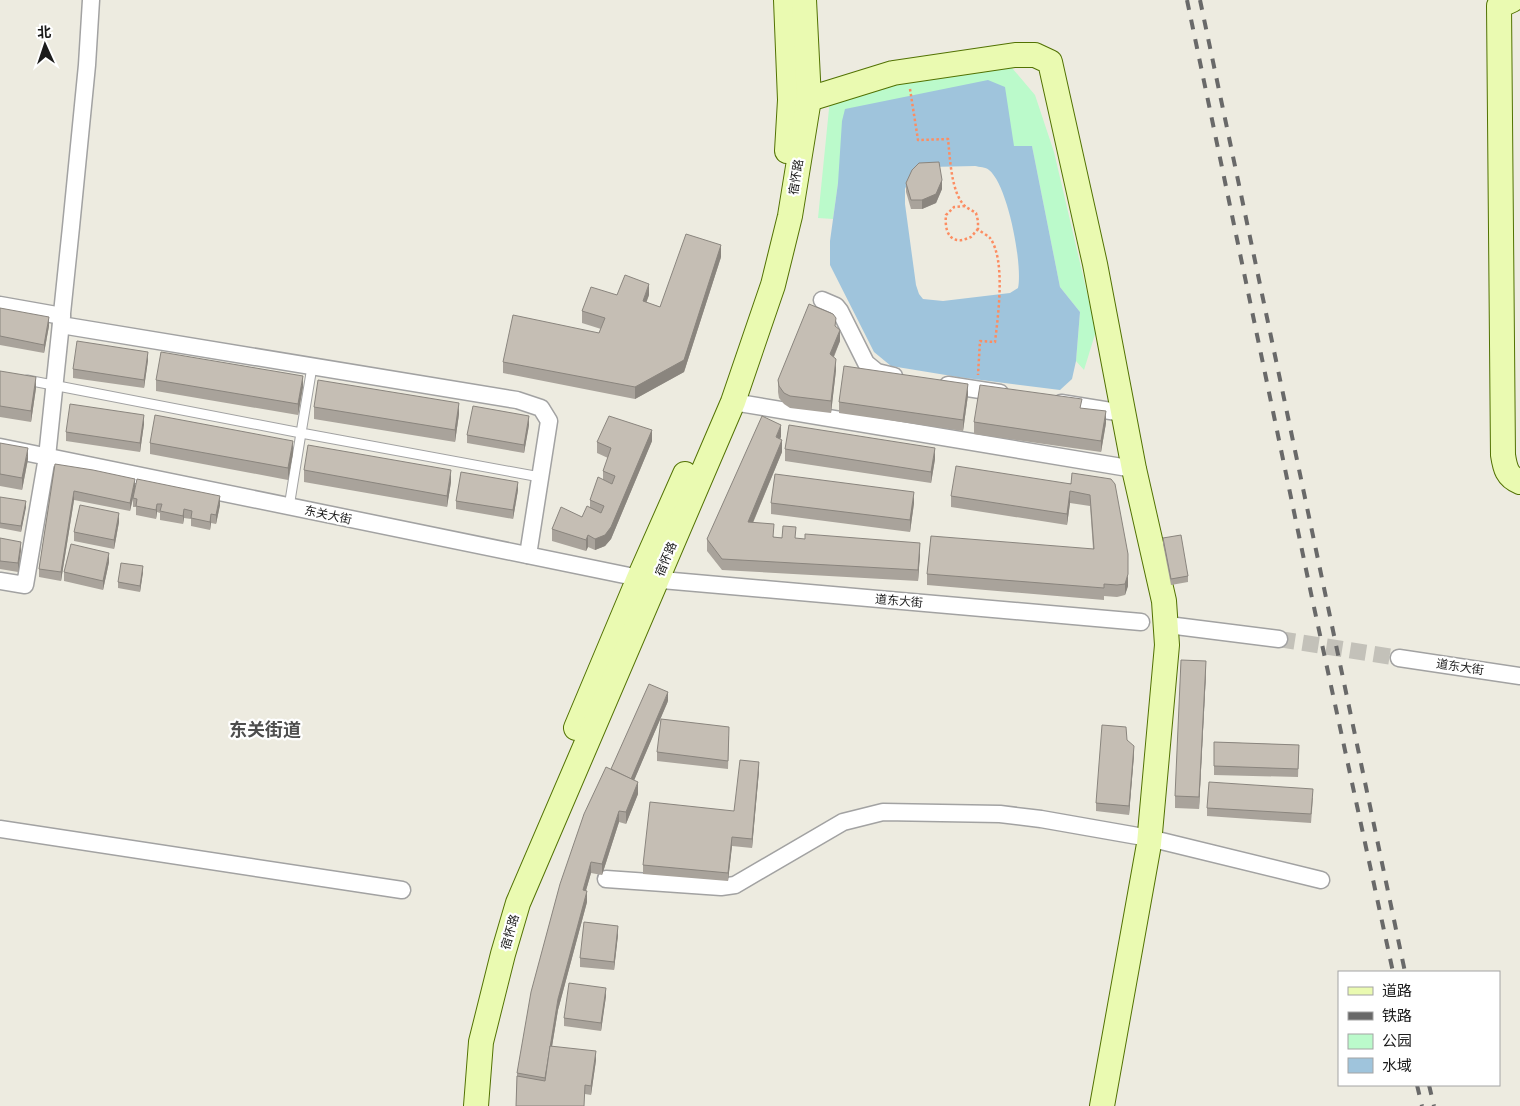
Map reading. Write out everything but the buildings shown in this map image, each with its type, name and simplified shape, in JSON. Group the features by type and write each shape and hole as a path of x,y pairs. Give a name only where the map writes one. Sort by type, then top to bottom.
{"main road":[{"name":"宿怀路","path":"476,1106 481,1042 518,903 722,390 760,279 779,206 786,162 790,100 786,0"},
{"name":"宿怀路","path":"462,1106 466,1038 489,946 504,900 648,579 733,402 773,285 790,216 809,99 804,0"},
{"path":"1512,0 1498,6 1503,455 1508,474 1520,482"},
{"path":"809,99 893,73 1015,54 1035,55 1050,62 1095,264 1134,469 1164,601 1167,645 1149,838 1102,1106"}],"street":[{"path":"0,581 25,585 47,457 85,84 91,0"},
{"path":"822,300 836,306 840,311 866,363 876,372 906,378"},
{"path":"0,305 61,320 312,367 516,400 541,408 549,421 528,556"},
{"path":"932,382 1016,395"},
{"path":"1045,400 1124,412"},
{"path":"733,402 1134,469"},
{"name":"东关大街","path":"0,447 648,579"},
{"name":"道东大街","path":"648,579 1141,622"},
{"path":"1176,626 1279,639"},
{"name":"道东大街","path":"1399,658 1520,676"},
{"path":"606,879 721,887 735,885 843,822 883,812 1000,814 1041,819 1149,838 1321,880"},
{"path":"0,828 402,890"}],"lane":[{"path":"289,507 312,367"},
{"path":"18,378 540,477"}],"path":[{"path":"910,91 918,140 948,139 953,179 958,196 965,206 976,213 978,229 971,237 958,240 951,237 945,225 946,215 954,208 965,206"},
{"path":"978,229 990,239 1000,277 1000,298 995,342 980,341 978,383"}],"green space":[{"path":"1007,62 1035,95 1054,152 1096,331 1084,370 1076,361 1080,312 1060,287 1032,146 838,183 833,219 818,218 830,99 869,84"}],"water":[{"path":"988,80 1005,87 1014,146 1032,146 1060,287 1080,312 1076,361 1072,379 1060,390 891,366 874,352 830,265 830,241 838,183 842,121 845,109","holes":["977,166 989,170 996,178 1008,208 1016,245 1019,277 1018,288 1010,293 943,301 923,299 916,285 905,204 905,189 912,173 929,167"]}],"tunnel":[{"path":"1279,639 1399,658"}],"railway":[{"path":"1187,0 1312,598 1393,971"},
{"path":"1200,0 1405,971"},
{"path":"1417,1086 1422,1106"},
{"path":"1429,1086 1434,1106"}],"district":[{"name":"东关街道","path":"265,730"}]}
